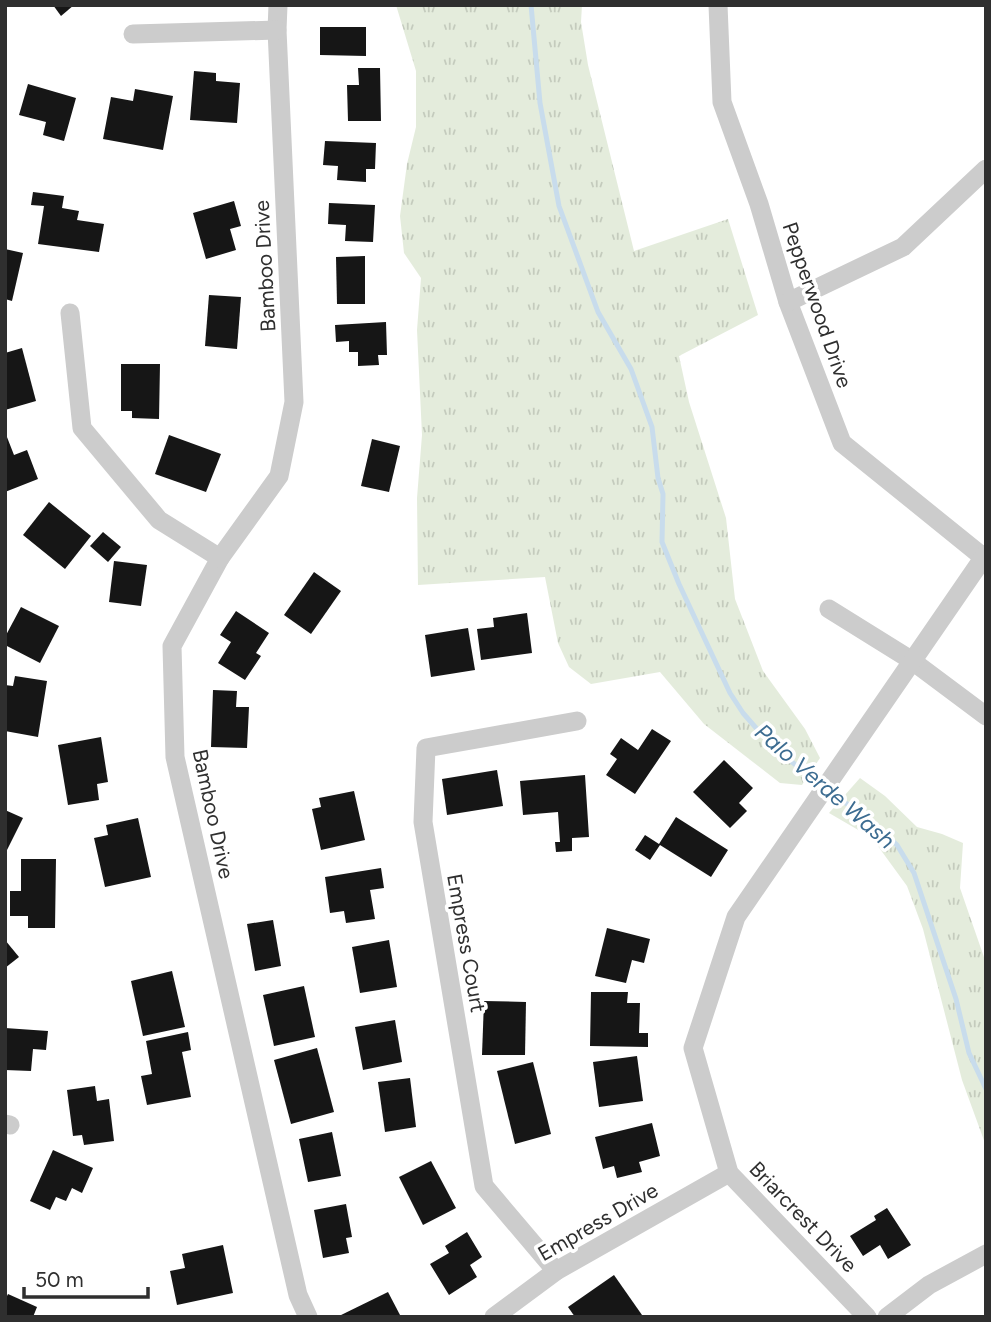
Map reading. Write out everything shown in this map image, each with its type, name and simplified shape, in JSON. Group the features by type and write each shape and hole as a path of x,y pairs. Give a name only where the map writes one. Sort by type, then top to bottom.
{"street":[{"name":"Bamboo Drive","path":"278,5 294,402 279,476 220,558 172,646 176,757 298,1295 308,1317"},
{"name":"Pepperwood Drive","path":"718,5 722,102 759,204 788,302 842,443 985,555"},
{"path":"133,34 277,30"},
{"path":"788,302 903,247 986,169"},
{"path":"70,313 82,428 159,520 220,558"},
{"name":"Briarcrest Drive","path":"867,1317 729,1173 693,1048 736,916 985,555"},
{"path":"829,608 911,660 986,716"},
{"name":"Empress Court","path":"556,1271 484,1186 423,822 426,748 577,720"},
{"name":"Empress Drive","path":"494,1317 556,1271 729,1173"},
{"path":"887,1317 929,1285 986,1254"}],"green space":[{"path":"396,5 582,5 581,22 588,65 634,251 728,219 758,315 679,356 689,402 726,518 735,599 763,671 805,729 820,758 802,785 780,783 704,724 660,672 591,684 569,667 558,643 545,577 418,585 417,498 422,435 417,330 421,278 404,253 400,216 407,164 416,127 416,71"},
{"path":"860,778 885,796 917,827 963,843 960,888 986,963 986,1146 962,1080 923,929 907,886 872,838 829,813"}],"building":[{"path":"53,5 74,5 61,16"},
{"path":"320,27 366,27 366,56 320,55"},
{"path":"358,68 380,68 381,121 348,121 347,85 359,85"},
{"path":"194,71 216,73 216,81 240,83 237,123 190,120"},
{"path":"28,84 76,98 64,141 43,135 46,122 19,115"},
{"path":"135,89 173,96 163,150 103,139 111,97 133,101"},
{"path":"325,141 376,143 375,169 366,169 366,182 337,180 338,166 323,165"},
{"path":"33,192 64,196 62,208 79,211 77,220 104,224 99,252 38,244 44,206 31,205"},
{"path":"234,201 241,226 230,229 236,250 206,259 193,213"},
{"path":"329,203 375,205 373,242 345,241 346,225 328,224"},
{"path":"5,249 23,253 12,301 5,299"},
{"path":"365,256 365,304 337,304 336,257"},
{"path":"209,295 241,297 237,349 205,346"},
{"path":"386,322 387,355 378,355 379,365 358,366 358,352 349,352 349,341 336,342 335,325"},
{"path":"22,348 36,401 5,410 5,353"},
{"path":"121,364 160,364 159,419 132,418 132,411 121,411"},
{"path":"5,432 14,455 27,450 38,479 5,492"},
{"path":"169,435 221,454 206,492 155,474"},
{"path":"372,439 400,446 389,492 361,486"},
{"path":"49,502 91,536 65,569 23,535"},
{"path":"103,532 121,547 108,562 90,546"},
{"path":"114,561 147,565 141,606 109,602"},
{"path":"314,572 341,591 311,634 284,615"},
{"path":"21,607 59,626 40,663 5,645 5,637"},
{"path":"236,611 269,633 256,653 261,656 245,680 218,663 231,642 220,635"},
{"path":"527,613 532,653 481,660 477,629 494,627 493,618"},
{"path":"468,628 475,670 431,677 425,635"},
{"path":"15,676 47,681 38,737 5,731 5,685 13,686"},
{"path":"213,690 237,691 236,707 249,707 247,748 211,747"},
{"path":"652,729 671,741 635,794 606,775 617,759 610,754 621,738 638,750"},
{"path":"101,737 108,782 97,784 99,800 68,805 58,745"},
{"path":"724,760 753,788 739,803 747,811 730,828 693,792"},
{"path":"497,770 503,806 447,815 442,779"},
{"path":"585,775 589,837 572,838 572,851 556,852 555,842 560,842 558,812 523,815 520,781"},
{"path":"354,791 365,840 321,850 312,809 321,807 319,798"},
{"path":"5,810 23,818 5,854"},
{"path":"676,817 728,850 711,877 660,845 650,860 635,850 645,835 659,844"},
{"path":"138,818 151,877 105,887 94,838 108,835 106,825"},
{"path":"21,859 56,859 55,928 28,928 28,916 10,916 10,891 21,891"},
{"path":"381,868 384,888 370,890 375,919 346,923 344,911 330,913 325,877"},
{"path":"273,920 281,966 255,971 247,924"},
{"path":"607,928 650,939 644,963 632,960 626,983 595,976"},
{"path":"5,940 19,957 5,968"},
{"path":"389,940 397,987 360,993 352,947"},
{"path":"172,971 185,1027 143,1036 131,981"},
{"path":"304,986 315,1037 274,1046 263,995"},
{"path":"591,992 628,992 627,1003 640,1003 639,1033 648,1033 648,1047 590,1046"},
{"path":"484,1001 526,1002 525,1055 482,1055"},
{"path":"395,1020 402,1062 363,1070 355,1027"},
{"path":"5,1028 48,1031 46,1050 33,1049 31,1071 5,1070"},
{"path":"188,1032 191,1050 182,1052 191,1097 147,1105 141,1076 152,1074 146,1041"},
{"path":"317,1048 334,1112 291,1124 274,1060"},
{"path":"637,1056 643,1101 599,1107 593,1062"},
{"path":"533,1062 551,1134 515,1144 497,1071"},
{"path":"410,1078 416,1127 385,1132 378,1082"},
{"path":"95,1086 97,1101 109,1099 114,1141 84,1145 82,1135 73,1136 67,1090"},
{"path":"652,1123 660,1156 639,1162 642,1172 617,1178 614,1166 603,1169 595,1137"},
{"path":"332,1132 341,1176 308,1182 299,1139"},
{"path":"53,1150 93,1168 82,1193 72,1188 66,1201 56,1197 50,1210 30,1201"},
{"path":"431,1161 456,1208 423,1225 399,1177"},
{"path":"346,1204 352,1237 346,1238 349,1253 323,1258 314,1210"},
{"path":"887,1208 911,1245 888,1259 880,1245 863,1256 850,1236 876,1220 874,1216"},
{"path":"467,1232 482,1257 470,1265 477,1277 449,1295 430,1264 449,1253 445,1246"},
{"path":"223,1245 233,1293 177,1305 170,1271 185,1268 182,1254"},
{"path":"614,1275 642,1315 575,1317 568,1307"},
{"path":"388,1292 400,1315 397,1317 337,1317"},
{"path":"8,1294 37,1307 33,1317 5,1317 5,1300"}],"waterway":[{"name":"Palo Verde Wash","path":"531,5 540,103 559,206 598,312 631,369 652,427 658,478 663,494 662,542 679,584 730,693 743,713 771,745 874,823 897,845 914,873 956,999 969,1053 986,1089"}]}
